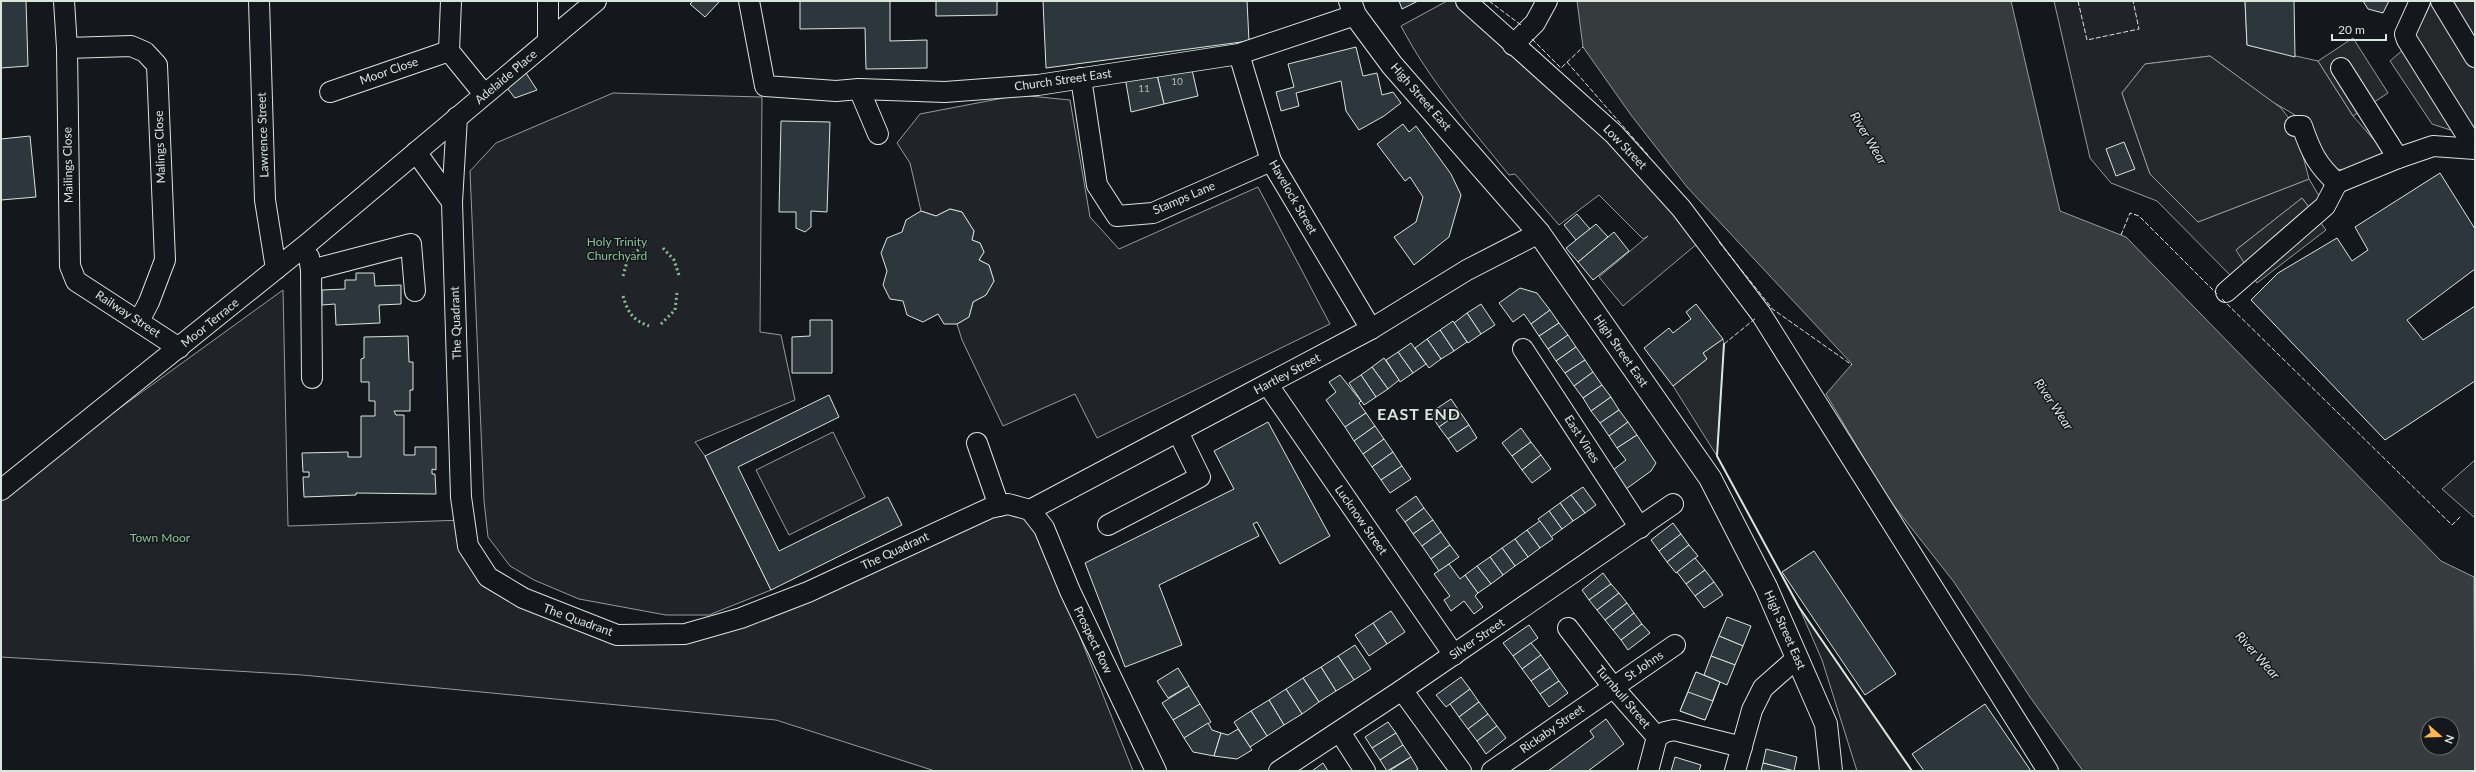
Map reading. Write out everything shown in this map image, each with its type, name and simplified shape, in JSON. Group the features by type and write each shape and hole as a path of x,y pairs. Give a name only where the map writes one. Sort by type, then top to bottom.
{"main road":[{"name":"High Street East","path":"1352,8 1392,65 1539,233 1710,478 1766,587 1797,658 1827,733 1831,771"}],"street":[{"name":"Mailings Close","path":"64,1 67,48 70,266 76,281"},
{"name":"Lawrence Street","path":"259,1 265,200 276,268"},
{"path":"450,1 449,50 484,94"},
{"path":"548,1 548,41"},
{"name":"Adelaide Place","path":"416,152 596,1"},
{"name":"Church Street East","path":"749,1 764,86 836,91 860,89 945,92 1038,85 1239,54 1352,8"},
{"name":"Low Street","path":"1466,1 1513,45 1614,134 1661,185 1761,314 2048,771"},
{"path":"1513,45 1535,23 1547,1"},
{"path":"2226,292 2325,206 2337,183 2398,158 2433,146 2472,148 2467,136 2407,40 2405,34 2420,1"},
{"path":"2441,1 2475,57"},
{"name":"Malings Close","path":"67,48 130,46 146,52 156,65 165,260 149,302 139,321"},
{"name":"Moor Close","path":"330,92 449,50"},
{"name":"Havelock Street","path":"1239,54 1271,161 1371,329"},
{"path":"2341,68 2398,158"},
{"name":"Stamps Lane","path":"1080,78 1097,185 1117,216 1153,213 1271,161"},
{"path":"860,89 878,134"},
{"name":"The Quadrant","path":"458,117 452,202 464,520 468,546 488,577 522,598 617,635 685,634 742,618 808,592 990,508 1008,504 1030,510"},
{"path":"2295,126 2302,126 2312,154 2325,172 2337,183"},
{"name":"Moor Terrace","path":"1,490 307,244 416,152"},
{"path":"416,152 452,202"},
{"name":"Hartley Street","path":"1030,510 1371,329 1467,270 1539,233"},
{"path":"307,244 311,270 312,378"},
{"path":"311,270 411,244 415,291"},
{"name":"Railway Street","path":"76,281 179,348"},
{"name":"East Vines","path":"1523,349 1640,528"},
{"name":"Lucknow Street","path":"1268,385 1454,655"},
{"path":"1108,525 1200,477 1178,432"},
{"path":"977,443 999,506"},
{"name":"Silver Street","path":"1279,771 1454,655 1673,504"},
{"name":"Prospect Row","path":"1030,510 1044,528 1070,591 1156,771"},
{"name":"Turnbull Street","path":"1568,628 1613,687 1658,737 1648,771"},
{"name":"St Johns","path":"1613,687 1675,645"},
{"path":"1735,771 1752,710 1763,688 1797,658"},
{"name":"Rickaby Street","path":"1492,771 1613,687"},
{"path":"1402,690 1461,771"},
{"path":"1658,737 1674,730 1742,747"},
{"path":"1340,732 1365,771"},
{"path":"1827,733 1842,771"}],"green space":[{"path":"1447,1 1465,1 1610,140 1698,243 1623,306 1599,277 1648,236 1643,239 1599,195 1559,225 1515,174 1509,175 1437,84 1412,46 1401,26"},
{"path":"2054,1 2245,1 2247,45 2318,61 2353,116 2382,149 2383,159 2351,171 2330,168 2320,150 2312,125 2271,101 2210,56 2145,64 2122,93 2150,174 2198,222 2309,179 2325,206 2315,215 2302,198 2237,249 2247,260 2232,277 2157,201 2111,183 2090,158"},
{"name":"Holy Trinity Churchyard","path":"613,93 762,97 760,332 781,335 795,400 695,442 705,456 771,590 709,615 666,615 579,599 534,580 510,566 488,537 484,501 470,171 496,143"},
{"path":"1019,95 1070,100 1090,217 1119,249 1258,187 1330,324 1097,438 1075,394 1003,426 962,340 957,324 969,317 973,302 986,295 994,281 989,265 979,260 984,252 980,243 972,240 974,231 962,212 950,209 936,216 921,211 910,163 897,143 920,114"},
{"name":"Town Moor","path":"283,290 288,526 464,520 488,577 578,622 685,634 990,508 1030,510 1133,771 935,771 776,720 302,675 1,657 1,494"},
{"path":"833,432 865,497 789,535 756,470"},
{"path":"2475,460 2475,518 2442,489"},
{"path":"1799,607 1912,771 1857,771 1822,660"}],"shaded area":[{"path":"2432,1 2475,1 2475,138 2432,124 2390,61 2417,38 2416,34"},
{"path":"2353,38 2388,93 2353,116 2318,61"},
{"path":"2210,56 2281,108 2295,126 2309,179 2198,222 2150,174 2122,93 2145,64"},
{"path":"2302,198 2326,230 2257,283 2236,250"},
{"path":"1723,339 1724,344 1717,456 1673,386 1707,359 1703,353"}],"water":[{"name":"River Wear","path":"1577,1 2011,1 2060,211 2126,237 2441,561 2474,577 2475,771 2083,771 2030,697 1954,582 1887,497 1826,394 1852,364 1687,187 1631,115 1583,47"}],"building":[{"path":"1,1 26,1 28,66 1,68"},
{"path":"693,1 720,1 705,17 690,4"},
{"path":"800,1 890,1 890,41 927,40 927,68 866,69 865,28 800,29"},
{"path":"936,1 997,1 997,15 936,16"},
{"path":"1043,1 1247,1 1249,41 1046,68"},
{"path":"1399,1 1418,1 1402,9"},
{"path":"2245,1 2294,1 2295,57 2247,45"},
{"path":"2363,1 2389,1 2383,13 2368,9"},
{"path":"1356,47 1363,76 1377,73 1382,95 1393,92 1401,103 1384,116 1359,130 1346,111 1341,81 1296,93 1299,106 1281,111 1276,92 1294,87 1288,64"},
{"path":"1190,61 1198,96 1164,104 1155,67"},
{"path":"1155,67 1164,104 1131,112 1124,71"},
{"path":"526,73 537,90 515,98 507,88"},
{"path":"781,121 830,122 827,212 811,211 811,227 805,232 796,228 796,212 779,212"},
{"path":"1403,124 1409,132 1416,126 1451,174 1461,195 1449,237 1414,265 1394,237 1416,222 1423,197 1410,177 1405,181 1377,144"},
{"path":"30,136 36,197 1,200 1,139"},
{"path":"2124,142 2135,169 2116,176 2106,149"},
{"path":"2440,173 2475,229 2475,269 2407,320 2423,340 2475,306 2475,381 2385,440 2251,300 2278,273 2337,238 2352,261 2368,250 2355,227"},
{"path":"950,209 962,212 974,231 972,240 980,243 984,252 979,260 989,265 994,281 986,295 973,302 969,317 957,324 944,324 938,314 923,322 907,315 903,301 890,299 883,285 887,271 881,253 887,238 902,232 906,220 921,211 936,216"},
{"path":"1577,214 1590,229 1576,240 1564,225"},
{"path":"1596,224 1608,237 1578,262 1566,248"},
{"path":"1614,232 1629,251 1593,280 1578,262"},
{"path":"356,273 374,273 375,286 401,285 401,304 379,305 380,323 336,325 335,304 322,305 322,290 345,289 345,280 356,280"},
{"path":"1520,288 1537,293 1550,310 1531,324 1524,314 1513,322 1499,303"},
{"path":"1481,304 1495,325 1481,334 1467,313"},
{"path":"1696,304 1723,339 1703,353 1707,359 1673,386 1644,348 1669,328 1673,333 1691,319 1686,312"},
{"path":"1550,310 1559,323 1539,336 1531,324"},
{"path":"1467,313 1481,334 1468,343 1454,323"},
{"path":"810,320 832,320 832,373 792,373 792,337 810,336"},
{"path":"1453,321 1467,342 1454,351 1440,330"},
{"path":"1559,323 1568,335 1548,349 1539,336"},
{"path":"1440,330 1454,351 1441,359 1427,339"},
{"path":"1568,335 1576,347 1556,361 1548,349"},
{"path":"408,336 409,362 413,362 413,390 410,390 410,411 394,411 396,415 404,415 404,455 415,455 415,447 436,447 436,470 432,469 432,474 435,474 436,494 356,493 356,495 304,497 303,477 309,477 309,472 303,472 302,453 348,452 348,457 361,457 361,416 375,416 375,401 369,401 369,382 361,382 361,359 364,358 364,337"},
{"path":"1427,339 1441,359 1429,368 1415,348"},
{"path":"1411,343 1426,364 1413,373 1398,352"},
{"path":"1576,347 1585,360 1565,373 1556,361"},
{"path":"1398,352 1413,373 1400,382 1386,360"},
{"path":"1384,358 1399,380 1388,389 1372,367"},
{"path":"1585,360 1593,372 1574,386 1565,373"},
{"path":"1372,367 1388,389 1376,397 1361,375"},
{"path":"1593,372 1602,385 1583,398 1574,386"},
{"path":"1340,375 1361,401 1359,403 1366,413 1345,427 1326,400 1336,392 1329,382"},
{"path":"1361,375 1376,397 1364,405 1349,383"},
{"path":"1602,385 1611,397 1591,411 1583,398"},
{"path":"829,395 839,417 738,467 779,551 888,497 902,525 771,590 705,456"},
{"path":"1611,397 1619,410 1600,423 1591,411"},
{"path":"1451,399 1460,412 1439,427 1430,413"},
{"path":"1619,410 1628,422 1609,436 1600,423"},
{"path":"1460,412 1469,425 1448,439 1439,427"},
{"path":"1366,413 1375,426 1354,441 1345,427"},
{"path":"1268,422 1330,536 1280,564 1257,522 1253,524 1259,536 1159,585 1182,645 1125,667 1085,563 1234,489 1214,451"},
{"path":"1628,422 1637,435 1617,448 1609,436"},
{"path":"1469,425 1477,438 1457,452 1448,439"},
{"path":"1375,426 1384,439 1363,454 1354,441"},
{"path":"1521,428 1531,442 1512,456 1502,443"},
{"path":"1637,435 1656,463 1651,471 1626,489 1613,470 1626,460 1617,448"},
{"path":"1384,439 1393,452 1372,467 1363,454"},
{"path":"1531,442 1541,455 1522,470 1512,456"},
{"path":"1393,452 1402,466 1381,480 1372,467"},
{"path":"1541,455 1551,469 1532,483 1522,470"},
{"path":"1402,466 1411,479 1390,493 1381,480"},
{"path":"1583,487 1596,505 1585,513 1571,495"},
{"path":"1571,495 1585,513 1573,521 1560,503"},
{"path":"1416,496 1424,508 1405,522 1396,510"},
{"path":"1560,503 1573,521 1562,529 1549,511"},
{"path":"1424,508 1433,520 1413,534 1405,522"},
{"path":"1549,511 1562,529 1551,537 1538,519"},
{"path":"1433,520 1441,532 1422,546 1413,534"},
{"path":"1540,521 1553,539 1540,548 1527,530"},
{"path":"1673,523 1681,534 1659,551 1651,540"},
{"path":"1527,530 1540,548 1528,557 1515,539"},
{"path":"1441,532 1450,545 1431,559 1422,546"},
{"path":"1681,534 1689,545 1667,562 1659,551"},
{"path":"1515,539 1528,557 1515,566 1502,548"},
{"path":"1450,545 1459,557 1439,571 1431,559"},
{"path":"1689,545 1698,556 1676,573 1667,562"},
{"path":"1502,548 1515,566 1503,575 1490,557"},
{"path":"1814,551 1896,674 1865,695 1782,572"},
{"path":"1490,557 1503,575 1491,584 1477,566"},
{"path":"1695,558 1705,570 1686,584 1677,572"},
{"path":"1449,564 1460,579 1465,575 1478,593 1475,596 1483,607 1474,614 1464,601 1451,611 1444,600 1450,596 1434,574"},
{"path":"1477,566 1491,584 1478,593 1465,575"},
{"path":"1705,570 1714,582 1695,596 1686,584"},
{"path":"1603,573 1611,584 1589,600 1582,590"},
{"path":"1714,582 1723,595 1704,608 1695,596"},
{"path":"1611,584 1619,593 1597,610 1589,600"},
{"path":"1619,593 1627,603 1605,620 1597,610"},
{"path":"1627,603 1634,613 1613,630 1605,620"},
{"path":"1391,611 1405,632 1387,644 1373,623"},
{"path":"1634,613 1642,624 1621,640 1613,630"},
{"path":"1727,617 1751,626 1743,646 1719,636"},
{"path":"1373,623 1387,644 1369,656 1355,635"},
{"path":"1642,624 1650,633 1628,650 1621,640"},
{"path":"1529,625 1538,638 1513,656 1503,643"},
{"path":"1719,636 1743,646 1735,665 1711,656"},
{"path":"1531,643 1541,655 1522,669 1513,656"},
{"path":"1355,645 1371,669 1354,680 1338,656"},
{"path":"1541,655 1550,668 1531,681 1522,669"},
{"path":"1338,656 1354,680 1336,691 1321,667"},
{"path":"1711,656 1735,665 1727,685 1704,675"},
{"path":"1321,667 1336,691 1319,702 1303,678"},
{"path":"1178,668 1189,686 1168,698 1157,681"},
{"path":"1550,668 1559,681 1540,694 1531,681"},
{"path":"1696,672 1720,682 1713,701 1688,692"},
{"path":"1696,672 1720,682 1705,720 1680,711"},
{"path":"1461,677 1470,689 1446,707 1436,695"},
{"path":"1303,678 1319,702 1302,714 1286,689"},
{"path":"1559,681 1568,693 1549,707 1540,694"},
{"path":"1189,686 1200,704 1173,720 1162,703"},
{"path":"1286,689 1302,714 1284,725 1269,700"},
{"path":"1470,689 1479,702 1459,717 1450,704"},
{"path":"1688,692 1713,701 1705,720 1680,711"},
{"path":"1269,700 1284,725 1267,736 1251,711"},
{"path":"1479,702 1488,714 1468,729 1459,717"},
{"path":"1200,704 1211,722 1184,738 1173,720"},
{"path":"1985,704 2031,771 1924,771 1912,754"},
{"path":"1251,711 1267,736 1250,747 1234,722"},
{"path":"1488,714 1497,726 1477,741 1468,729"},
{"path":"1606,719 1624,744 1588,771 1548,771 1594,737 1590,731"},
{"path":"1388,722 1396,733 1372,748 1365,737"},
{"path":"1208,723 1212,730 1221,733 1214,756 1193,752 1184,738"},
{"path":"1497,726 1506,738 1486,754 1477,741"},
{"path":"1238,729 1252,750 1237,759 1214,756 1221,733 1228,735"},
{"path":"1396,733 1403,745 1380,760 1372,748"},
{"path":"1403,745 1411,757 1387,771 1380,760"},
{"path":"1766,749 1797,757 1794,771 1763,763"},
{"path":"1411,757 1418,769 1415,771 1389,771"},
{"path":"1675,757 1701,765 1699,771 1671,771"},
{"path":"1323,763 1328,771 1312,771"},
{"path":"1763,763 1794,771 1761,771"}],"hedge":[{"path":"623,276 628,258 646,244"},
{"path":"663,248 674,260 679,275"},
{"path":"661,324 675,310 677,293"},
{"path":"623,296 632,315 639,321 649,326"}],"fence":[{"path":"1489,1 1521,25"},
{"path":"2078,1 2087,40 2139,29 2133,1"},
{"path":"1532,39 1561,68 1583,47"},
{"path":"1567,62 1648,155"},
{"path":"2121,235 2130,213 2139,216 2217,294"},
{"path":"1719,242 1771,307"},
{"path":"2222,299 2452,525 2461,516"},
{"path":"1771,308 1852,365"},
{"path":"1724,344 1756,318"}],"wall":[{"path":"1724,344 1717,456 1799,607 1912,771"}],"district":[{"name":"EAST END","path":"1419,414"}]}
